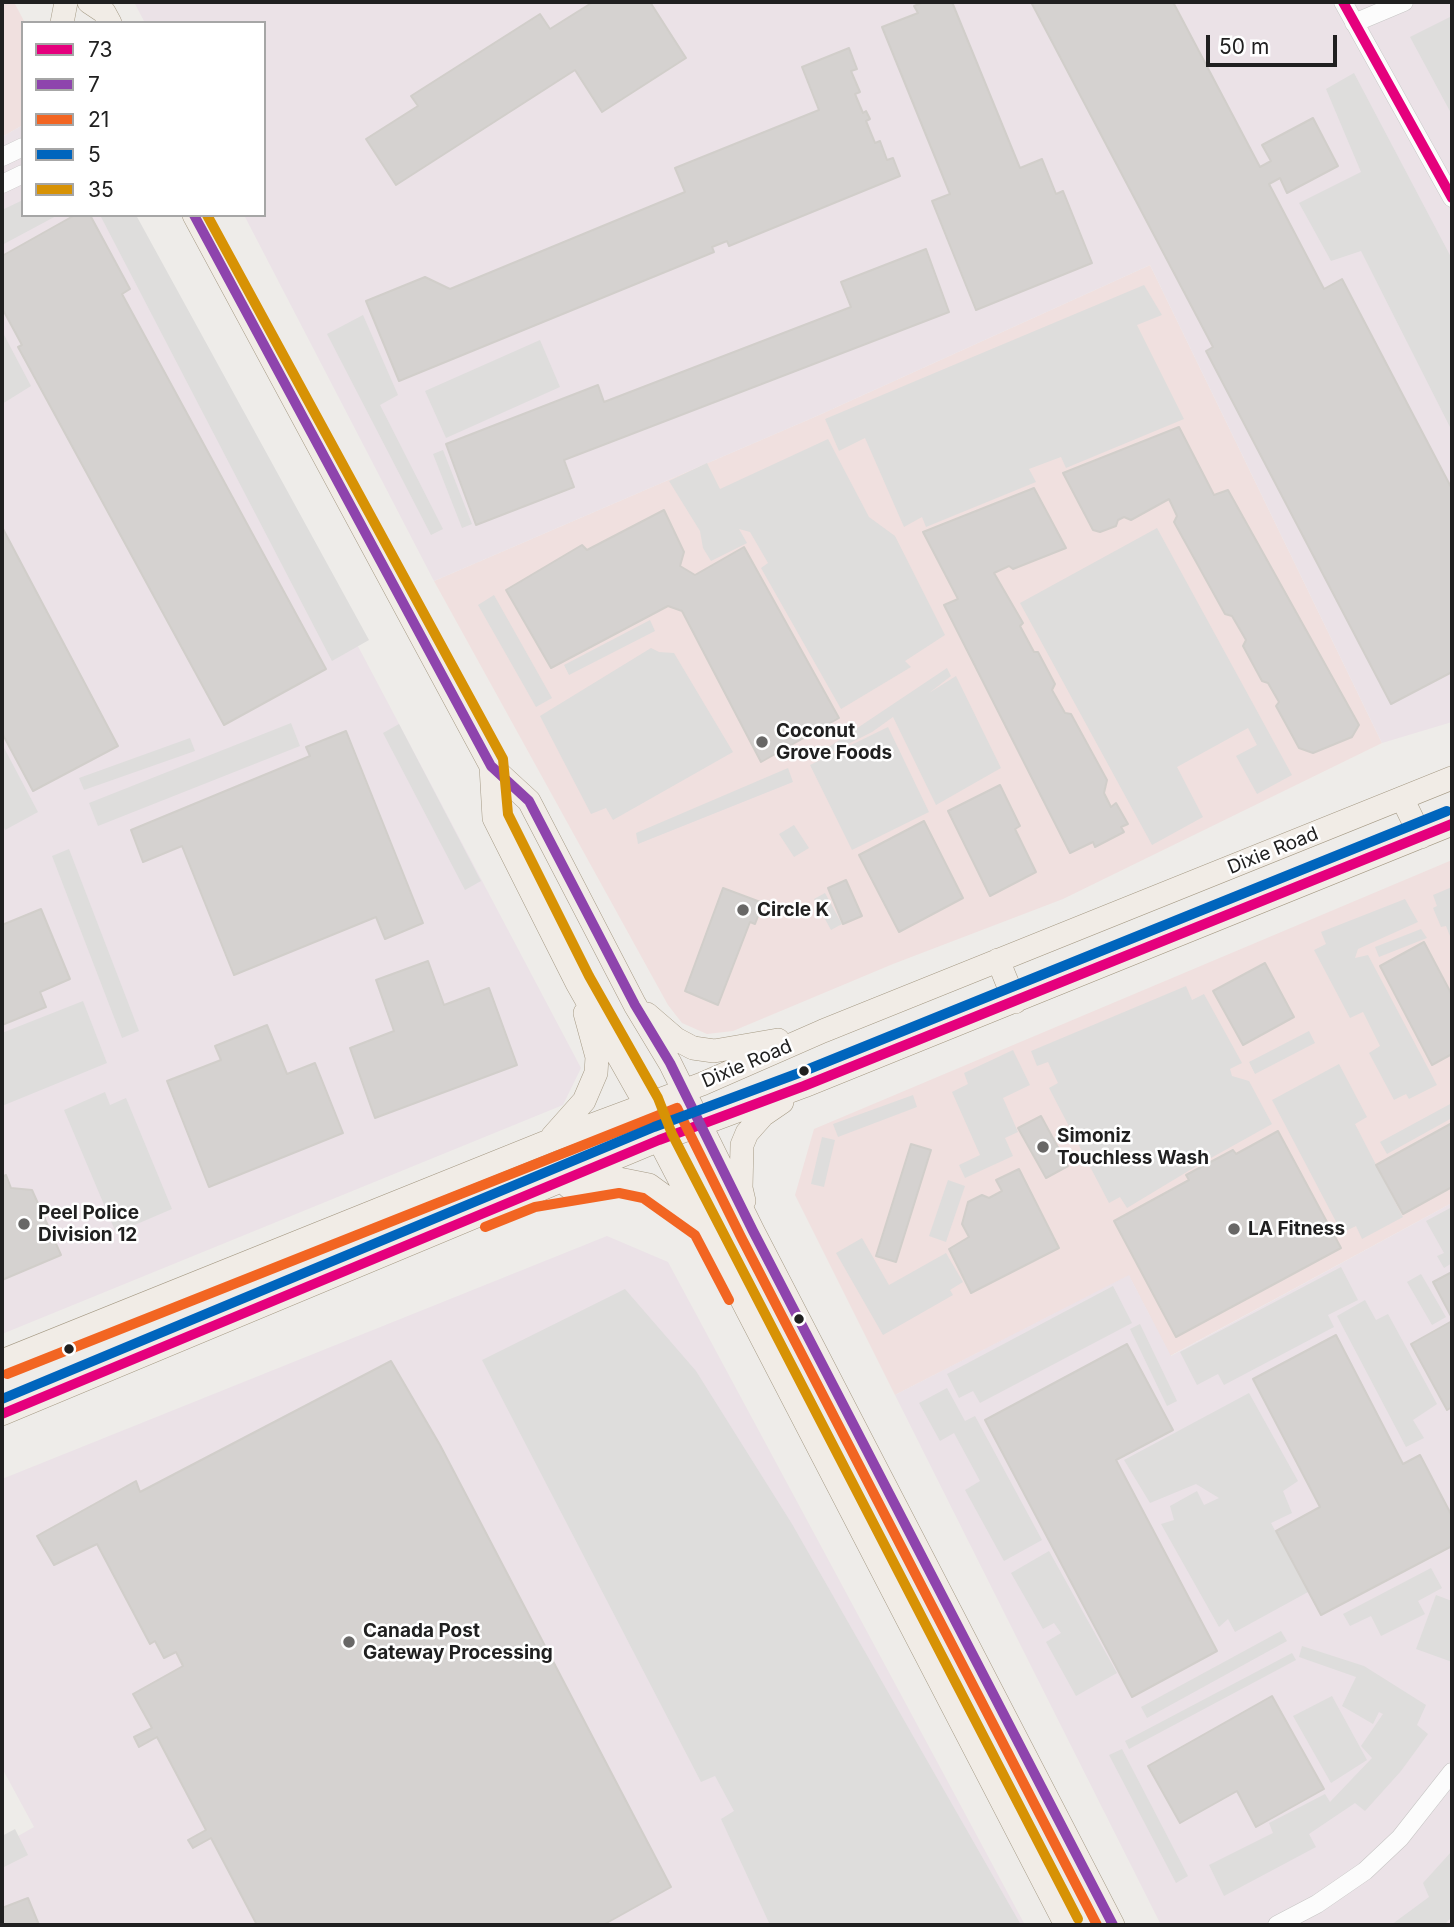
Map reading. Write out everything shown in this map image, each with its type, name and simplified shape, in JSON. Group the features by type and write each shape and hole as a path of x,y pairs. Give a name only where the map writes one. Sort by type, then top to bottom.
{"main road":[{"path":"62,21 66,2"},
{"path":"89,2 104,12 109,21"},
{"path":"189,217 491,766 529,801 635,1005 684,1090 753,1231 1113,1925"},
{"path":"491,766 494,818 577,983 646,1105 659,1140 706,1226 1066,1925"},
{"name":"Dixie Road","path":"2,1361 549,1141 684,1090 823,1031 1452,778"},
{"path":"1402,798 1421,837"},
{"name":"Dixie Road","path":"2,1414 659,1140 1015,1002 1452,824"},
{"path":"998,960 1015,1002"},
{"path":"549,1141 584,1101 597,1073 597,1057 577,983"},
{"path":"635,1005 676,1039 693,1048 714,1051 823,1031"},
{"path":"753,1231 741,1188 742,1145 747,1133 762,1115 804,1086"},
{"path":"531,1193 619,1179 649,1185 706,1226"}],"street":[{"path":"1343,2 1452,198"},
{"path":"1354,23 1404,2"},
{"path":"2,157 21,148"},
{"path":"2,184 21,175"},
{"path":"1277,1925 1317,1904 1365,1871 1400,1838 1452,1772"}],"shaded area":[{"path":"2,2 14,2 24,21 21,21 21,126 2,137"},
{"path":"134,2 1452,2 1452,722 1382,743 1150,265 819,415 434,581 245,217 266,217 266,21 144,21"},
{"path":"1452,16 1452,115 1410,37"},
{"path":"1354,73 1452,259 1452,431 1361,251 1331,261 1299,203 1361,172 1326,89"},
{"path":"21,126 21,217 131,217 581,1068 563,1105 2,1334 2,137"},
{"path":"21,201 21,217 54,217 2,245 2,210"},
{"path":"101,217 137,217 369,640 332,661"},
{"path":"1150,265 1382,743 1063,899 893,964 733,1031 707,1034 682,1023 668,1005 434,581 819,415"},
{"path":"1144,285 1162,315 1137,325 1184,419 1066,468 1061,457 1029,469 1036,482 926,527 922,517 904,527 865,438 839,451 825,419"},
{"path":"363,315 398,395 380,405 443,529 431,535 327,334"},
{"path":"2,331 31,386 2,404"},
{"path":"540,340 560,387 446,438 425,391"},
{"path":"828,439 869,517 895,536 945,635 905,661 911,667 841,709 761,568 768,563 750,532 739,529 747,543 711,561 703,548 700,531 669,481 707,463 720,489"},
{"path":"443,450 472,524 462,528 433,454"},
{"path":"1157,528 1292,775 1257,794 1236,756 1257,745 1248,728 1177,767 1203,817 1152,845 1020,603"},
{"path":"494,595 552,698 536,707 478,605"},
{"path":"650,620 655,631 569,675 564,665"},
{"path":"651,648 659,652 674,653 733,752 613,820 606,808 591,814 540,716"},
{"path":"947,668 951,676 929,693 956,676 1001,768 936,805 893,717 872,732 824,756 823,751"},
{"path":"291,723 300,746 98,826 89,803"},
{"path":"399,724 481,881 465,890 383,733"},
{"path":"888,727 929,812 852,850 810,765"},
{"path":"190,738 195,751 84,790 79,778"},
{"path":"2,744 38,812 5,830 2,823"},
{"path":"788,768 793,782 638,844 636,833"},
{"path":"794,825 809,848 794,857 779,834"},
{"path":"69,849 139,1031 122,1038 52,856"},
{"path":"1452,860 1452,1203 1170,1356 1129,1276 895,1395 795,1195 814,1129"},
{"path":"1452,887 1450,936 1446,926 1441,927 1433,908 1437,906 1433,895"},
{"path":"825,893 842,924 831,930 814,899"},
{"path":"1405,899 1418,922 1358,949 1355,958 1368,955 1437,1085 1409,1099 1406,1094 1394,1100 1369,1053 1380,1046 1363,1012 1350,1018 1314,950 1326,944 1321,932"},
{"path":"1421,929 1427,938 1379,957 1375,947"},
{"path":"1186,986 1192,1000 1204,994 1242,1063 1230,1069 1232,1076 1249,1081 1272,1124 1211,1158 1207,1150 1191,1156 1195,1167 1127,1208 1120,1197 1109,1203 1049,1088 1058,1083 1048,1062 1037,1066 1031,1051"},
{"path":"83,1001 107,1063 2,1106 2,1033"},
{"path":"1309,1031 1315,1043 1255,1074 1249,1062"},
{"path":"1013,1050 1030,1085 1003,1098 1018,1132 1005,1138 1013,1156 965,1178 959,1165 980,1155 952,1092 968,1084 964,1073"},
{"path":"1339,1064 1367,1117 1355,1124 1403,1217 1362,1239 1356,1226 1342,1233 1272,1100"},
{"path":"105,1092 110,1105 126,1098 172,1209 116,1233 64,1110"},
{"path":"913,1095 917,1107 838,1137 833,1124"},
{"path":"1452,1103 1452,1118 1387,1154 1380,1142"},
{"path":"822,1137 835,1140 824,1187 811,1184"},
{"path":"948,1180 965,1186 946,1242 929,1236"},
{"path":"1452,1203 1452,1925 1161,1925 895,1395 1129,1275 1171,1356"},
{"path":"1452,1207 1452,1263 1444,1268 1437,1256 1444,1253 1426,1221"},
{"path":"607,1236 668,1262 1025,1925 2,1925 2,1845 34,1827 2,1768 2,1479"},
{"path":"862,1238 889,1285 946,1253 963,1282 950,1290 953,1295 883,1335 836,1253"},
{"path":"1341,1267 1358,1300 1328,1315 1334,1327 1224,1385 1218,1374 1197,1385 1180,1352"},
{"path":"1421,1274 1446,1317 1432,1325 1407,1282"},
{"path":"1113,1286 1132,1323 980,1403 973,1391 959,1398 947,1374"},
{"path":"625,1289 696,1371 792,1524 1021,1925 770,1925 721,1819 734,1811 715,1776 701,1782 482,1360"},
{"path":"1365,1300 1376,1320 1388,1314 1437,1404 1413,1420 1424,1438 1406,1447 1337,1316"},
{"path":"1140,1324 1177,1401 1167,1406 1130,1329"},
{"path":"947,1388 965,1421 975,1416 1042,1540 1004,1561 965,1490 980,1481 954,1433 940,1441 919,1403"},
{"path":"1249,1393 1298,1481 1283,1491 1292,1513 1271,1523 1308,1592 1235,1632 1228,1619 1219,1627 1161,1524 1174,1520 1170,1506 1197,1491 1204,1505 1219,1498 1196,1484 1150,1503 1124,1460"},
{"path":"1049,1551 1117,1673 1076,1696 1046,1642 1061,1633 1054,1623 1043,1629 1011,1573"},
{"path":"1431,1568 1442,1588 1418,1601 1425,1614 1381,1636 1371,1616 1350,1626 1343,1614"},
{"path":"1436,1595 1452,1601 1452,1662 1416,1649"},
{"path":"1281,1631 1287,1641 1147,1718 1141,1707"},
{"path":"1302,1646 1364,1666 1426,1705 1417,1725 1428,1734 1401,1771 1365,1811 1355,1803 1309,1834 1316,1847 1224,1896 1209,1865 1273,1833 1269,1823 1325,1794 1330,1802 1372,1758 1361,1746 1383,1714 1379,1712 1373,1724 1342,1706 1356,1677 1299,1657"},
{"path":"1292,1653 1296,1660 1129,1749 1125,1741"},
{"path":"1332,1696 1367,1760 1331,1783 1293,1716"},
{"path":"1122,1749 1188,1876 1176,1883 1109,1755"},
{"path":"15,1829 28,1855 2,1868 2,1836"},
{"path":"1452,1851 1452,1917 1444,1925 1391,1925 1429,1897 1423,1883"}],"building":[{"path":"593,2 650,2 686,58 602,112 575,70 396,185 366,139 418,106 411,96 540,14 550,29"},
{"path":"924,2 952,2 1020,168 1042,159 1056,194 1063,191 1092,263 976,310 932,201 950,194 882,27 918,13 914,6"},
{"path":"1031,2 1173,2 1260,167 1271,161 1262,145 1313,118 1338,166 1287,193 1280,178 1269,184 1324,289 1342,279 1452,489 1452,672 1391,704 1206,351 1213,347"},
{"path":"849,48 857,69 851,71 860,92 855,94 863,113 866,111 870,119 866,121 875,143 880,141 887,160 893,158 900,176 729,246 727,241 712,247 714,252 399,381 366,301 425,277 450,289 685,192 675,168 819,110 802,67"},
{"path":"71,217 91,217 130,289 122,294 326,669 224,725 18,347 22,345 2,308 2,256"},
{"path":"926,249 949,312 564,460 574,487 476,525 446,444 598,385 604,402 851,307 841,282"},
{"path":"1179,427 1214,495 1228,490 1359,725 1352,737 1313,753 1299,748 1276,706 1279,702 1268,683 1262,681 1243,646 1246,640 1232,616 1225,614 1174,522 1177,516 1169,499 1131,520 1124,517 1118,520 1116,526 1100,532 1093,530 1063,473"},
{"path":"1034,488 1066,548 1013,569 1009,566 994,573 1023,623 1020,626 1034,652 1038,652 1055,684 1052,690 1065,713 1071,714 1107,780 1104,793 1111,807 1116,803 1128,824 1121,827 1124,832 1095,847 1093,842 1070,853 944,605 958,599 923,532"},
{"path":"664,510 684,552 680,566 695,575 744,547 839,718 761,762 682,611 668,606 551,668 506,590 582,545 587,550"},
{"path":"2,527 118,746 33,791 2,733"},
{"path":"346,731 423,923 385,939 376,917 234,975 182,846 143,862 131,830 310,756 306,747"},
{"path":"1000,785 1020,826 1015,829 1036,872 990,896 948,811"},
{"path":"924,821 963,898 899,932 859,855"},
{"path":"846,880 862,916 843,924 828,888"},
{"path":"723,888 763,903 755,924 750,922 718,1005 685,991"},
{"path":"41,909 70,979 40,992 46,1007 2,1025 2,925"},
{"path":"1424,942 1452,995 1452,1054 1432,1065 1380,966"},
{"path":"428,961 444,1005 489,988 517,1065 375,1118 350,1048 394,1031 376,980"},
{"path":"1265,963 1294,1017 1243,1045 1213,991"},
{"path":"267,1025 287,1074 315,1063 343,1133 209,1187 167,1081 221,1060 215,1046"},
{"name":"Simoniz Touchless Wash","path":"1041,1116 1068,1166 1046,1178 1018,1128"},
{"path":"1452,1123 1452,1187 1403,1214 1376,1165"},
{"path":"1278,1131 1341,1248 1176,1337 1114,1221 1189,1180 1186,1175 1233,1150 1236,1154"},
{"path":"911,1144 931,1150 896,1262 876,1256"},
{"path":"1019,1169 1059,1248 971,1293 949,1249 969,1237 962,1224 968,1202 982,1195 989,1198 1002,1191 996,1180"},
{"name":"Peel Police Division 12","path":"6,1175 11,1188 32,1190 61,1255 2,1280 2,1177"},
{"path":"1452,1272 1452,1318 1433,1282"},
{"path":"1452,1321 1452,1407 1447,1410 1411,1344"},
{"path":"1336,1335 1403,1464 1420,1455 1452,1516 1452,1546 1321,1615 1276,1531 1320,1507 1253,1379"},
{"path":"1127,1344 1173,1430 1116,1460 1217,1651 1132,1697 985,1420"},
{"name":"Canada Post Gateway Processing","path":"391,1361 440,1445 671,1887 603,1925 257,1925 211,1838 193,1848 188,1840 206,1830 157,1737 139,1747 134,1737 152,1728 133,1694 183,1666 176,1652 164,1658 155,1641 150,1644 97,1544 54,1565 37,1536 136,1481 140,1492"},
{"path":"1272,1696 1324,1789 1256,1827 1237,1791 1180,1823 1148,1766"},
{"path":"28,1898 39,1925 2,1925 2,1908"}],"transit line":[{"name":"73","path":"1343,2 1452,198"},
{"name":"7","path":"195,217 491,766 529,801 635,1005 670,1063 753,1231 1113,1925"},
{"name":"35","path":"208,217 503,759 508,814 589,976 658,1098 672,1134 1078,1919"},
{"name":"5","path":"2,1399 654,1127 799,1073 1447,811"},
{"name":"73","path":"2,1414 659,1140 804,1086 1452,824"},
{"name":"21","path":"7,1374 677,1108 1097,1925"},
{"name":"21","path":"485,1227 535,1207 619,1193 643,1198 695,1235 729,1300"}],"place":[{"name":"Coconut Grove Foods","path":"762,742"},
{"name":"Circle K","path":"743,910"},
{"name":"Simoniz Touchless Wash","path":"1043,1147"},
{"name":"Peel Police Division 12","path":"24,1224"},
{"name":"LA Fitness","path":"1234,1229"},
{"name":"Canada Post Gateway Processing","path":"349,1642"}]}
